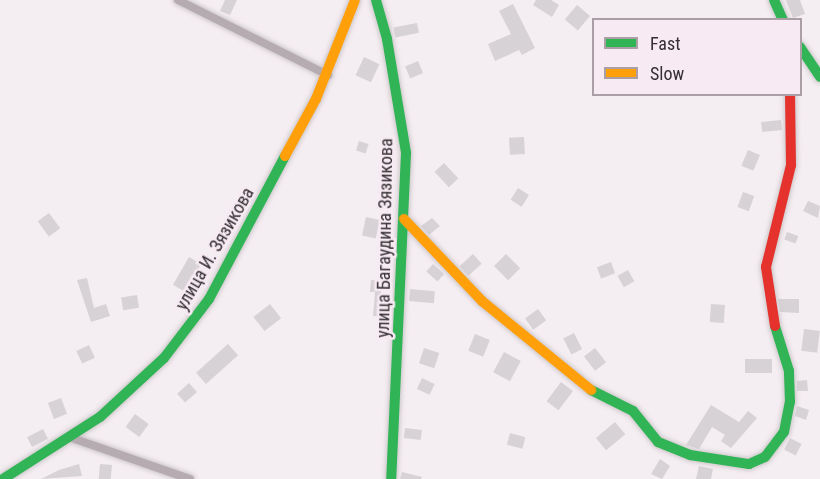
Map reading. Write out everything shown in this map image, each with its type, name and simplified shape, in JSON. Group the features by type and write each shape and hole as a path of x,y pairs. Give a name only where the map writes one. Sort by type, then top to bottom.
{"street":[{"path":"177,0 328,75"},
{"name":"улица И. Зязикова","path":"3,479 72,438 100,417 164,358 209,299 328,75 355,0"},
{"name":"улица Багаудина Зязикова","path":"376,0 387,39 406,153 391,479"},
{"path":"775,3 778,18"},
{"path":"775,3 782,18"},
{"path":"802,49 820,77"},
{"path":"404,219 496,314 559,368 592,391 633,411 658,442 690,455 749,464 765,457 784,432 790,402 789,371 774,324 766,267 791,165 790,96"},
{"path":"72,438 190,479"}],"building":[{"path":"225,0 237,0 230,15 220,11"},
{"path":"536,0 551,0 559,5 552,17 533,5"},
{"path":"786,0 800,0 805,14 793,18"},
{"path":"513,4 535,48 522,55 519,50 495,61 488,44 511,34 499,11"},
{"path":"577,5 590,16 578,30 565,20"},
{"path":"417,23 419,33 395,37 393,28"},
{"path":"364,57 379,64 371,82 356,75"},
{"path":"418,61 423,73 410,78 405,66"},
{"path":"781,120 782,130 762,132 761,122"},
{"path":"524,137 525,154 510,155 509,138"},
{"path":"359,141 369,144 366,153 356,151"},
{"path":"748,150 760,155 753,171 741,166"},
{"path":"444,163 458,178 449,187 434,172"},
{"path":"518,188 529,195 522,207 511,200"},
{"path":"743,192 754,196 749,211 738,207"},
{"path":"808,201 820,206 818,218 803,211"},
{"path":"49,213 60,228 49,237 38,221"},
{"path":"366,217 380,220 376,238 362,236"},
{"path":"432,218 440,226 429,235 421,226"},
{"path":"787,232 798,236 796,244 784,240"},
{"path":"473,254 482,264 468,276 460,266"},
{"path":"506,254 520,268 508,280 494,266"},
{"path":"189,257 201,264 185,292 173,285"},
{"path":"611,262 615,273 601,278 597,267"},
{"path":"433,264 444,274 437,281 426,271"},
{"path":"628,270 634,281 624,287 618,276"},
{"path":"87,278 94,308 106,304 110,316 91,322 77,280"},
{"path":"371,280 382,281 380,303 389,304 388,317 373,316 375,292 370,292"},
{"path":"410,289 435,291 434,303 409,301"},
{"path":"137,295 139,308 123,310 121,298"},
{"path":"778,299 799,299 799,313 780,312"},
{"path":"270,304 281,318 265,331 253,317"},
{"path":"711,304 725,305 724,323 710,322"},
{"path":"538,309 546,320 533,330 525,318"},
{"path":"804,329 820,331 817,353 801,351"},
{"path":"574,333 582,349 571,354 563,338"},
{"path":"475,334 490,340 483,357 468,351"},
{"path":"228,344 238,355 206,384 196,373"},
{"path":"89,345 95,358 82,364 76,351"},
{"path":"424,348 439,353 434,368 419,363"},
{"path":"595,348 606,362 595,371 584,357"},
{"path":"504,352 521,361 510,381 493,372"},
{"path":"745,359 772,359 772,373 745,373"},
{"path":"422,378 435,384 430,395 417,389"},
{"path":"807,380 808,391 797,391 797,381"},
{"path":"561,382 573,391 559,410 547,401"},
{"path":"189,383 197,392 185,403 177,394"},
{"path":"61,398 67,414 54,419 48,403"},
{"path":"711,405 739,422 748,411 757,418 731,448 721,441 725,435 712,427 699,449 686,445"},
{"path":"797,406 809,410 806,420 795,416"},
{"path":"135,414 149,424 139,437 126,427"},
{"path":"615,422 625,434 606,450 596,438"},
{"path":"405,428 422,430 421,440 404,438"},
{"path":"43,429 48,439 32,447 27,437"},
{"path":"510,433 525,437 522,449 507,445"},
{"path":"790,438 802,444 796,455 784,450"},
{"path":"660,459 670,466 662,479 651,474"},
{"path":"79,464 82,476 41,479 59,470"},
{"path":"100,464 112,465 111,479 99,479"},
{"path":"699,466 713,469 711,479 696,479"},
{"path":"402,472 422,477 421,479 400,479"}],"traffic: fast":[{"path":"376,0 387,39 406,153 391,479"},
{"path":"774,0 782,18"},
{"path":"802,50 820,77"},
{"path":"3,479 100,417 164,358 209,299 285,156"},
{"path":"591,390 633,411 658,442 690,455 749,464 765,457 784,432 790,402 789,371 775,326"}],"traffic: slow":[{"path":"285,156 316,99 355,0"},
{"path":"404,219 482,301 591,390"}],"traffic: jam":[{"path":"775,326 766,267 791,165 790,96"}]}
